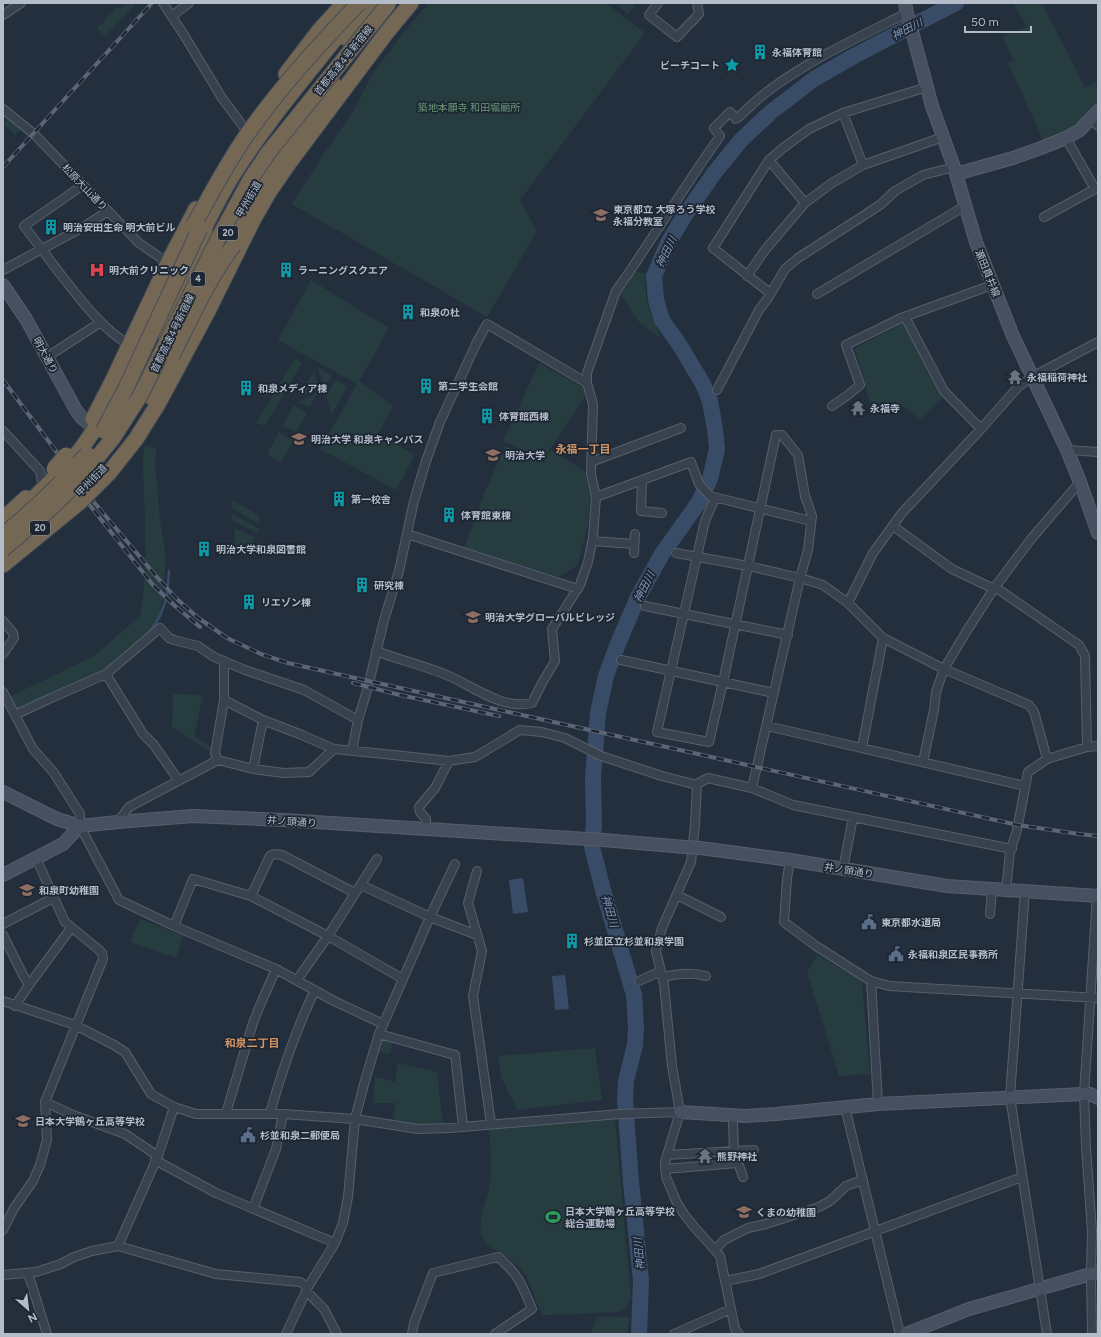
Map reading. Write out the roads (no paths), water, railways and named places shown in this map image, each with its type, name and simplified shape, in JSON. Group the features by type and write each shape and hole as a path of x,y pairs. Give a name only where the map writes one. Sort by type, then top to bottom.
{"highway":[{"path":"129,345 227,165 249,132 285,86 359,3"},
{"name":"20","path":"68,458 81,450 103,419 122,387 180,278 218,200 236,171 274,116 365,3"},
{"name":"首都高速4号新宿線","path":"3,534 67,478 103,431 130,390 209,232 242,174 280,120 374,3"},
{"name":"首都高速4号新宿線","path":"3,549 50,509 74,486 113,438 140,396 219,237 247,186 268,153 288,126 389,3"},
{"path":"158,404 228,242 259,185 373,30 395,3"},
{"name":"甲州街道","path":"90,487 130,435 142,414 225,239 257,183 275,156 331,84 402,3"},
{"path":"50,509 82,482 114,445 148,399 219,265 234,245 265,189 284,160 411,3"},
{"path":"103,431 129,382 215,198 253,137 288,90 343,4"},
{"name":"20","path":"3,526 18,514 68,458 96,414 168,263 210,183 245,129 318,32 343,4"},
{"path":"3,565 90,487 109,473 136,439 158,404 208,312 253,220 269,192 387,32"},
{"name":"20","path":"3,519 42,482 56,472"},
{"name":"甲州街道","path":"3,558 77,499"}],"main road":[{"name":"瀬田貫井線","path":"907,13 942,137 955,171 976,242 1013,336 1067,450 1096,520 1098,533"},
{"path":"955,171 1020,155 1066,138 1096,119"},
{"name":"明大通り","path":"3,285 26,319 76,410 89,424"},
{"name":"井ノ頭通り","path":"3,792 57,819 80,826 193,816 283,820 600,840 700,848 790,860 947,886 1098,896"},
{"path":"3,875 64,844 80,826"},
{"path":"680,1112 745,1116 878,1104 1010,1097 1090,1094 1098,1098"},
{"path":"906,1334 969,1309 1095,1273"}],"street":[{"path":"3,15 21,3"},
{"path":"163,3 222,98 245,129"},
{"path":"172,16 189,3"},
{"path":"658,3 649,15 677,37 699,14 697,3"},
{"path":"376,651 448,676 489,697 524,705 532,703 555,661 552,630 578,589 586,571 592,540 596,497 590,474 593,404 587,383 587,373 616,291 720,136 714,128 730,112 736,119 766,92 800,69 907,13"},
{"path":"770,293 713,248 769,160 809,129 843,113 927,87"},
{"name":"松原大山通り","path":"3,108 34,134 139,243 168,263"},
{"path":"843,113 863,165"},
{"path":"747,276 766,250 805,203 832,183 863,165 942,137"},
{"path":"1044,217 1095,189 1066,138"},
{"path":"769,160 805,203"},
{"path":"717,390 759,310 785,269 798,258 880,205 895,191 906,184 923,175 955,171"},
{"path":"83,185 24,226 82,301 101,322 129,345"},
{"path":"817,294 965,206"},
{"path":"3,270 84,226 108,211"},
{"path":"832,406 860,385 846,345 901,318 992,285"},
{"path":"905,317 944,391 981,428"},
{"path":"47,357 101,322"},
{"path":"352,751 358,720 368,687 376,651 399,571 414,501 433,438 477,342 487,324 587,383"},
{"path":"848,603 871,566 873,553 902,513 1018,386 1098,342"},
{"path":"591,462 681,428"},
{"path":"3,431 40,471 42,482"},
{"path":"712,497 705,521 657,732 709,742 776,435 782,435 798,455 805,496 812,516 808,550 800,578 768,726 752,788"},
{"path":"1067,450 1098,452"},
{"path":"596,497 691,462 701,486 712,497 811,522"},
{"path":"642,480 641,511 662,513"},
{"path":"923,762 934,710 936,692 944,669 995,587 1031,539 1080,482"},
{"path":"893,526 952,569 990,587 995,587 1079,645 1085,656 1087,747"},
{"path":"407,534 578,589"},
{"path":"634,554 635,534"},
{"path":"592,540 634,544"},
{"path":"676,553 748,566 823,585 848,603 883,638 944,669 1029,705 1035,715 1047,759"},
{"path":"645,606 788,635"},
{"path":"3,621 14,633 14,638 3,654"},
{"path":"15,715 106,674 160,628 169,638 198,646 214,657 279,683 304,690 358,720"},
{"path":"862,748 883,638"},
{"path":"621,660 774,693"},
{"path":"218,760 215,753 224,700 224,661"},
{"path":"106,674 143,734 154,745 179,781"},
{"path":"3,692 34,749 54,772 80,814 80,826 119,900 174,926 276,969 334,1001 383,1024"},
{"path":"224,700 263,720 302,734 334,749 449,761 474,757 520,730 542,732 565,738 601,756 662,776 697,784 708,778 752,788 793,805 1012,849"},
{"path":"253,769 263,720"},
{"path":"768,726 1025,786"},
{"path":"1006,890 1012,849 1028,772 1047,759 1087,747 1098,746"},
{"path":"118,822 129,807 218,760 253,769 284,773 309,772 334,749"},
{"path":"426,830 426,819 420,812 419,807 436,788 449,761"},
{"path":"697,784 695,825 690,862 662,928 656,952 664,984 672,1066 680,1112 664,1162 666,1177 676,1201 684,1214 715,1250 722,1262 730,1309 735,1329 739,1334"},
{"path":"843,869 853,817"},
{"path":"251,896 270,856 274,854 282,855 355,893"},
{"path":"3,1230 14,1208 33,1181 43,1156 47,1140 45,1102 103,959 102,953 98,949 65,922 36,858"},
{"path":"297,980 328,936 377,859"},
{"path":"790,860 786,879 784,922 816,946 871,981 889,986 1094,998"},
{"path":"286,1334 307,1289 335,1244 343,1223 348,1197 355,1120 364,1084 383,1024 455,864"},
{"path":"477,871 468,903 482,951 473,996 491,1124"},
{"path":"174,926 193,879 251,896 328,936 403,980"},
{"path":"361,885 430,917 478,935"},
{"path":"990,914 992,888"},
{"path":"1025,891 1010,1097 1047,1334"},
{"path":"677,895 721,917"},
{"path":"1092,1334 1095,1273 1086,1147 1084,1094 1094,998 1098,896"},
{"path":"3,924 53,898"},
{"path":"16,1006 29,985 71,928"},
{"path":"3,935 29,985"},
{"path":"226,1114 253,1023 276,969"},
{"path":"639,981 662,974 700,974 706,976"},
{"path":"871,981 878,1104"},
{"path":"270,1113 295,1035 314,990"},
{"path":"3,1001 75,1025 114,1045 125,1052 151,1094 174,1107 196,1114 270,1113 355,1120 418,1129 631,1113 680,1112"},
{"path":"380,1034 455,1055 463,1126"},
{"path":"45,1102 73,1115 125,1134 157,1158 216,1193 335,1244"},
{"path":"118,1246 157,1158 174,1107"},
{"path":"845,1107 900,1334"},
{"path":"253,1209 276,1149 283,1114"},
{"path":"733,1124 734,1152 743,1177"},
{"path":"667,1155 754,1150"},
{"path":"683,1154 688,1167"},
{"path":"665,1169 737,1163"},
{"path":"725,1281 759,1274 1022,1177"},
{"path":"715,1250 724,1240 748,1228 766,1224 819,1207 830,1201 846,1186 863,1180"},
{"path":"3,1275 36,1272 61,1264 74,1257 92,1251 118,1246 216,1274 300,1282 324,1309 337,1334"},
{"path":"413,1334 414,1323 433,1273 498,1257 518,1278 532,1310 495,1334"},
{"path":"28,1273 47,1334"},
{"path":"674,1334 730,1309"}],"water":[{"path":"523,878 528,912 513,914 509,880"},
{"path":"565,975 569,1009 555,1010 552,976"}],"waterway":[{"name":"神田川","path":"639,1334 641,1281 625,1101 626,1081 635,1045 636,1027 634,995 592,847 594,824 593,778 598,713 606,676 638,597 662,554 699,502 710,479 717,449 710,401 703,384 679,344 662,320 656,300 654,276 668,243 685,215 715,172 741,140 771,112 814,79 854,56 956,3"},
{"path":"149,633 160,616 167,597 169,571"}],"railway":[{"path":"3,167 152,3"},
{"path":"3,380 93,501 177,599 197,617 227,638 261,654 288,663 1018,825 1098,836"},
{"path":"84,498 153,585 200,627"},
{"path":"353,683 400,695 499,716"}],"place":[{"name":"永福体育館","path":"760,52"},
{"name":"ビーチコート","path":"732,65"},
{"name":"東京都立 大塚ろう学校 永福分教室","path":"601,215"},
{"name":"明治安田生命 明大前ビル","path":"51,227"},
{"name":"明大前クリニック","path":"97,270"},
{"name":"ラーニングスクエア","path":"286,270"},
{"name":"和泉の杜","path":"408,312"},
{"name":"永福稲荷神社","path":"1015,377"},
{"name":"第二学生会館","path":"426,386"},
{"name":"和泉メディア棟","path":"246,388"},
{"name":"永福寺","path":"858,408"},
{"name":"体育館西棟","path":"487,416"},
{"name":"明治大学 和泉キャンパス","path":"299,439"},
{"name":"明治大学","path":"493,455"},
{"name":"第一校舎","path":"339,499"},
{"name":"体育館東棟","path":"449,515"},
{"name":"明治大学和泉図書館","path":"204,549"},
{"name":"研究棟","path":"362,585"},
{"name":"リエゾン棟","path":"249,602"},
{"name":"明治大学グローバルビレッジ","path":"473,617"},
{"name":"和泉町幼稚園","path":"27,890"},
{"name":"東京都水道局","path":"869,922"},
{"name":"杉並区立杉並和泉学園","path":"572,941"},
{"name":"永福和泉区民事務所","path":"896,954"},
{"name":"日本大学鶴ヶ丘高等学校","path":"23,1121"},
{"name":"杉並和泉二郵便局","path":"248,1135"},
{"name":"熊野神社","path":"705,1156"},
{"name":"くまの幼稚園","path":"744,1212"},
{"name":"日本大学鶴ヶ丘高等学校 総合運動場","path":"553,1217"}],"district":[{"name":"永福一丁目","path":"583,449"},
{"name":"和泉二丁目","path":"252,1043"}],"park label":[{"name":"築地本願寺 和田堀廟所","path":"469,107"}]}
